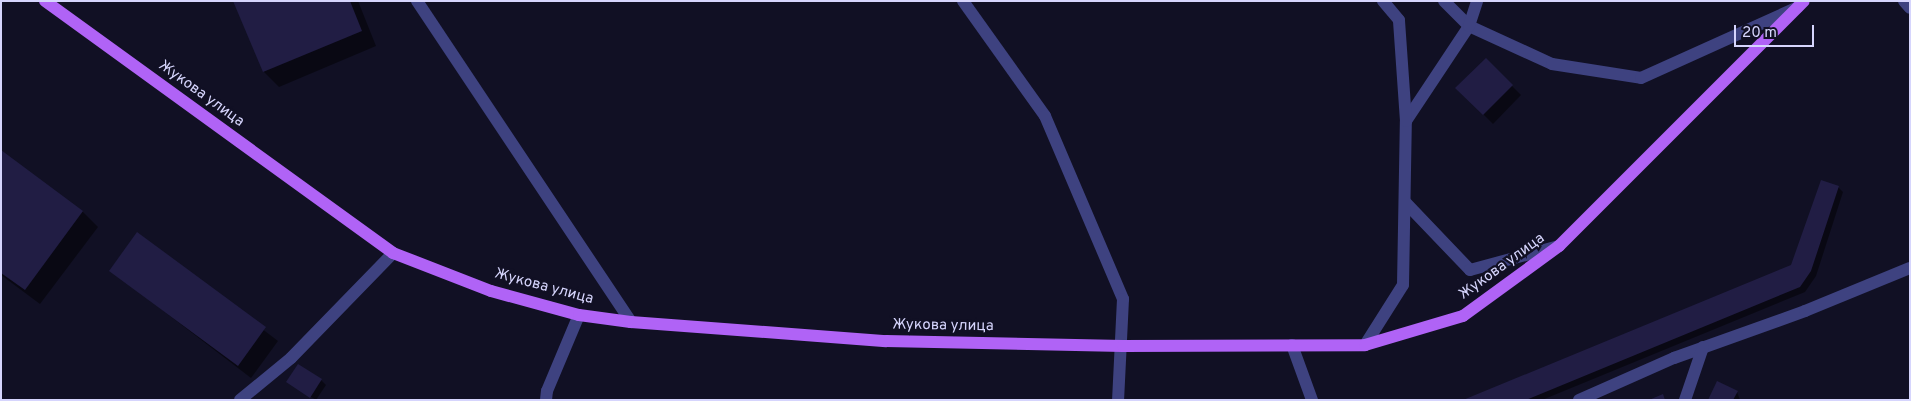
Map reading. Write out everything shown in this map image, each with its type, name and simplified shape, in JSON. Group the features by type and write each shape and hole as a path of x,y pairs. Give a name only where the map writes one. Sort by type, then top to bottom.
{"main road":[{"name":"Жукова улица","path":"45,1 393,253 491,291 579,315 631,322 886,341 1123,346 1365,345 1462,316 1559,246 1802,4"}],"street":[{"path":"416,1 631,322"},
{"path":"963,1 1045,116 1123,299 1123,346 1118,400"},
{"path":"1365,345 1403,285 1406,121 1399,20 1383,1"},
{"path":"1444,1 1469,26 1552,64 1641,78 1802,4"},
{"path":"1406,121 1469,26 1477,1"},
{"path":"1904,1 1910,8"},
{"path":"1405,202 1470,270 1559,246"},
{"path":"240,400 291,358 393,253"},
{"path":"1578,400 1703,347 1910,268"},
{"path":"546,400 547,391 579,315"},
{"path":"1292,345 1312,400"},
{"path":"1685,400 1703,347"}],"building":[{"path":"233,1 350,1 362,31 263,72"},
{"path":"1486,58 1513,85 1483,115 1455,88"},
{"path":"1,150 83,211 25,290 1,273"},
{"path":"1821,180 1839,186 1811,271 1800,287 1526,400 1463,400 1791,265"},
{"path":"137,232 266,327 238,366 109,271"},
{"path":"298,364 322,379 310,398 286,382"},
{"path":"1717,381 1738,391 1733,400 1708,400"},
{"path":"1663,394 1665,400 1649,400"}]}
